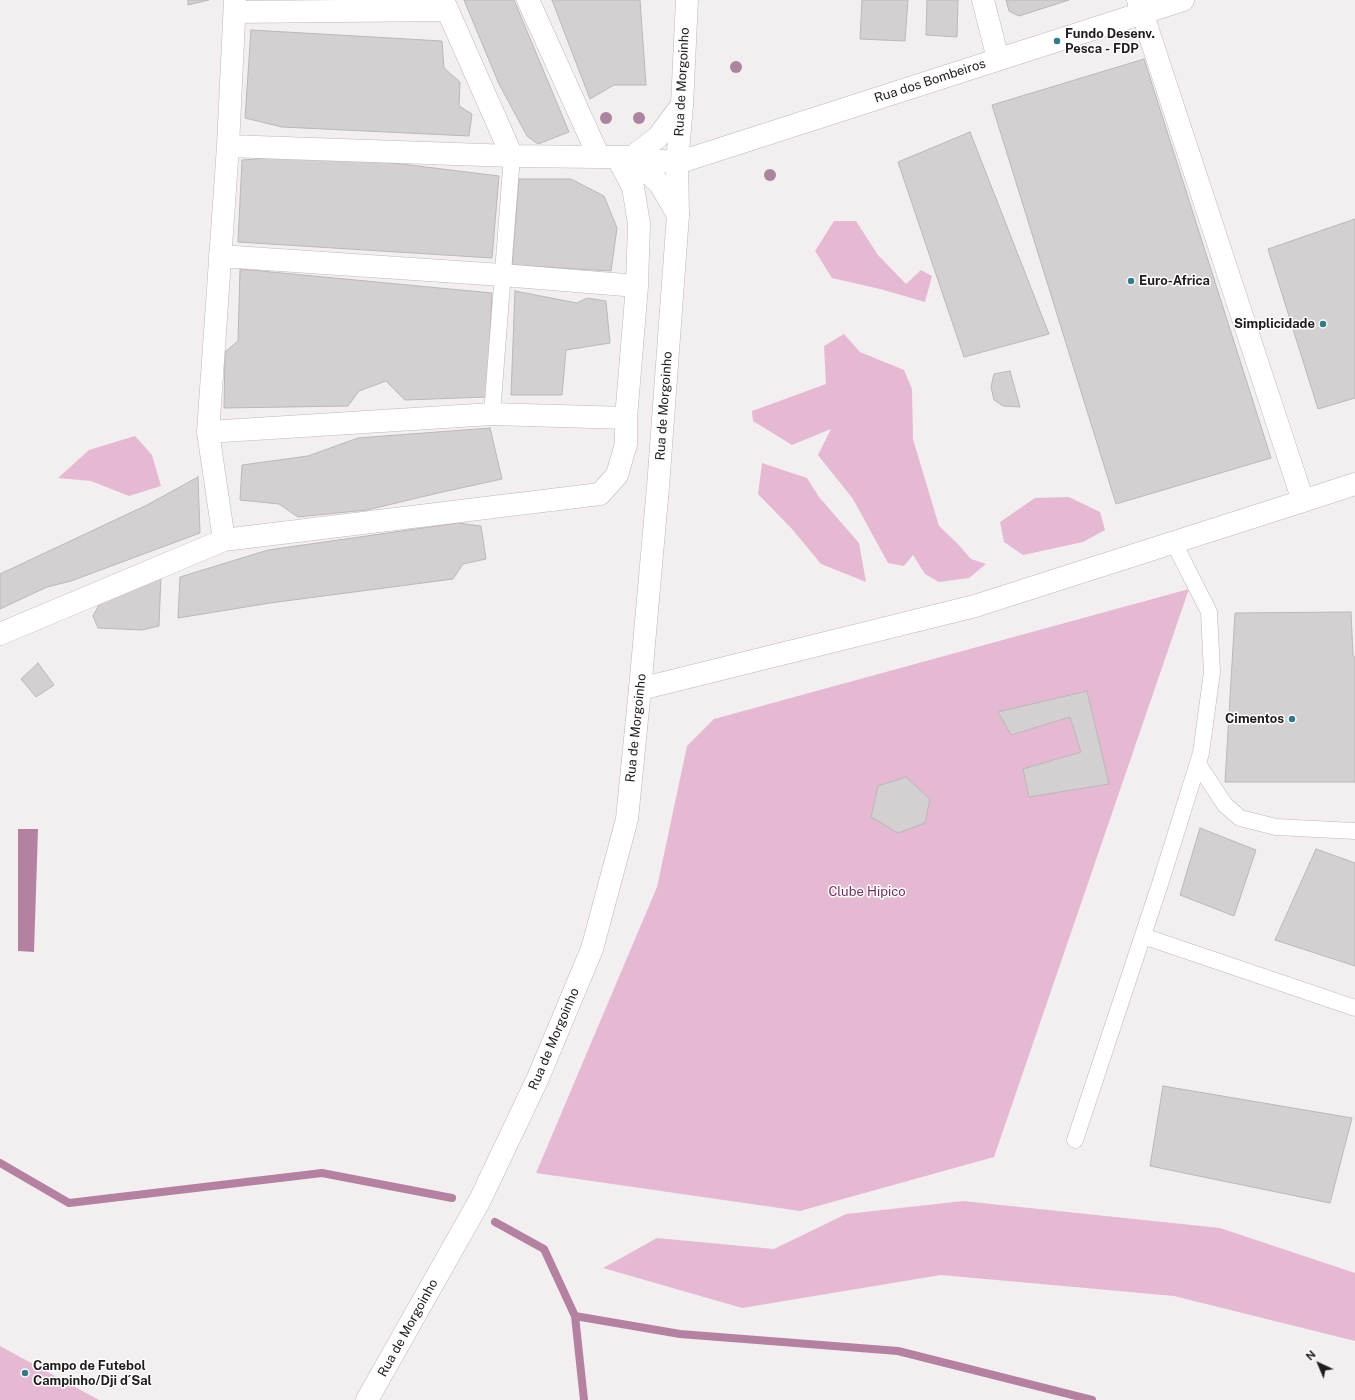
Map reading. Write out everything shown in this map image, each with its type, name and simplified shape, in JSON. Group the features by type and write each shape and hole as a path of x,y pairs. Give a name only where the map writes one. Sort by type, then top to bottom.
{"street":[{"path":"0,634 224,540 600,494 617,475 626,444 626,418 637,286 639,224 633,187 528,0"},
{"name":"Rua de Morgoinho","path":"367,1400 480,1200 538,1078 592,949 627,819 658,487 678,215 677,163 682,105 687,0"},
{"path":"983,0 998,59"},
{"name":"Rua dos Bombeiros","path":"677,163 1057,41 1140,6 1183,0"},
{"path":"224,540 208,432 228,146 235,6 445,5 512,156"},
{"path":"1140,6 1303,501"},
{"path":"616,157 658,137 682,105"},
{"path":"228,146 512,156 616,157 677,163"},
{"path":"616,157 660,184 678,215"},
{"path":"220,256 502,275 637,286"},
{"path":"208,432 492,414 626,418"},
{"path":"640,689 975,606 1355,484"}],"lane":[{"path":"492,414 512,156"},
{"path":"1075,1140 1143,936 1201,753 1212,672 1209,612 1174,543"},
{"path":"1198,764 1225,805 1240,818 1276,827 1355,831"},
{"path":"1143,936 1355,1008"}],"green space":[{"path":"834,221 856,221 878,255 906,284 921,270 932,276 925,302 880,289 832,278 815,251"},
{"path":"844,334 860,352 904,370 912,389 913,439 939,526 971,559 986,564 969,578 939,582 925,574 913,555 904,566 888,563 853,499 818,455 831,429 792,445 753,421 752,411 826,384 824,346"},
{"path":"135,436 152,455 161,486 129,496 91,481 58,478 89,450"},
{"path":"762,463 807,478 819,497 859,543 866,582 821,564 792,529 758,494"},
{"path":"1069,497 1100,512 1105,530 1083,542 1023,555 1004,542 1000,522 1035,498"},
{"name":"Clube Hipico","path":"1189,589 994,1157 800,1211 536,1173 657,887 687,746 714,719"},
{"path":"963,1201 1220,1228 1355,1273 1355,1341 1174,1296 941,1275 742,1308 603,1268 657,1238 774,1249 846,1214"},
{"name":"Campo de Futebol Campinho/Dji d´Sal","path":"0,1346 99,1400 0,1400"}],"shaded area":[{"path":"18,829 38,829 34,952 18,951"}],"building":[{"path":"188,0 209,0 188,5"},
{"path":"464,0 514,0 569,132 538,144 527,136 499,84"},
{"path":"552,0 640,0 646,85 614,85 590,99"},
{"path":"862,0 908,0 905,41 860,39"},
{"path":"927,0 958,0 957,37 926,35"},
{"path":"1006,0 1069,0 1019,16 1009,11"},
{"path":"251,30 442,41 444,68 460,82 459,106 472,114 469,136 282,127 245,118"},
{"name":"Euro-Africa","path":"1144,59 1271,458 1116,504 992,105"},
{"path":"970,132 1049,334 964,357 898,162"},
{"path":"295,156 353,158 499,176 492,258 238,242 242,160"},
{"path":"519,179 571,179 604,196 617,228 611,271 512,265"},
{"name":"Simplicidade","path":"1355,219 1355,398 1318,409 1268,249"},
{"path":"240,269 492,293 487,397 405,400 386,381 359,391 348,406 224,408 225,352 238,341"},
{"path":"515,291 577,303 587,298 606,301 610,343 566,350 562,395 511,395"},
{"path":"1010,371 1020,407 1003,406 994,400 991,387 994,374"},
{"path":"490,428 502,479 367,510 298,517 279,504 240,500 242,465 308,456 358,438"},
{"path":"198,477 200,533 71,581 47,587 0,609 0,574 147,505"},
{"path":"458,523 481,526 486,559 463,564 453,579 270,603 178,618 180,577 268,550"},
{"path":"161,576 159,626 142,630 98,628 93,616 99,605 110,596"},
{"name":"Cimentos","path":"1351,612 1353,656 1355,657 1355,782 1225,782 1235,613"},
{"path":"38,663 54,685 36,697 21,679"},
{"path":"1087,691 1109,784 1029,797 1023,769 1081,752 1070,717 1011,735 998,712"},
{"path":"906,777 930,799 925,823 898,833 871,817 878,786"},
{"path":"1200,828 1256,850 1234,916 1180,895"},
{"path":"1316,849 1355,863 1355,966 1275,940"},
{"path":"1163,1086 1352,1118 1330,1203 1150,1166"}],"waterway":[{"path":"0,1163 69,1203 322,1173 452,1198"},
{"path":"495,1222 544,1249 575,1316 584,1400"},
{"path":"575,1316 680,1334 898,1351 1092,1400"}],"place":[{"name":"Fundo Desenv. Pesca - FDP","path":"1057,41"},
{"name":"Euro-Africa","path":"1131,281"},
{"name":"Simplicidade","path":"1323,324"},
{"name":"Cimentos","path":"1292,719"},
{"name":"Campo de Futebol Campinho/Dji d´Sal","path":"25,1373"}]}
